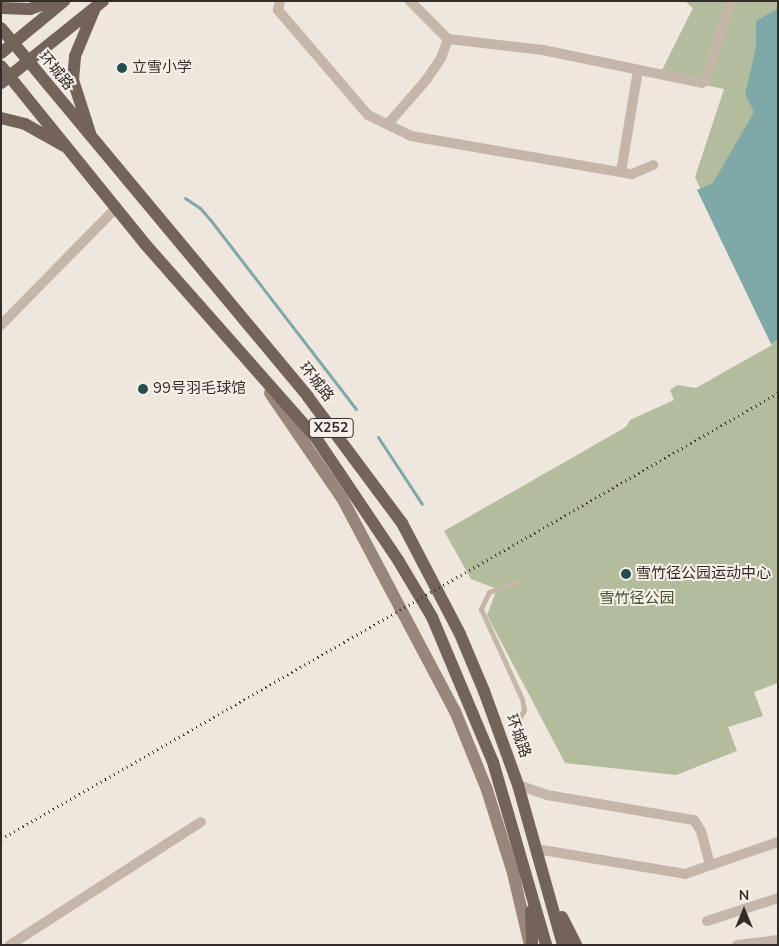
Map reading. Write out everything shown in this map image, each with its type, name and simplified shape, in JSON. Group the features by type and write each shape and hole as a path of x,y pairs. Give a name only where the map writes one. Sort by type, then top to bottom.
{"main road":[{"path":"1,8 30,9 52,1"},
{"path":"1,53 64,1"},
{"path":"4,75 27,63 99,5"},
{"path":"94,142 74,80 74,56 99,5"},
{"name":"环城路","path":"1,28 27,63 178,238 301,389 402,523 460,634 484,690 518,785 550,892"},
{"name":"X252","path":"4,75 73,151 117,207 316,438 368,511 432,617 493,762 531,896"},
{"path":"1,118 25,124 73,151"},
{"path":"245,356 342,498 455,711 487,790 513,873 531,945"},
{"path":"550,892 563,945"},
{"name":"X252","path":"550,892 576,945"},
{"path":"531,896 531,945"},
{"path":"531,896 546,945"}],"street":[{"path":"280,1 278,10 368,115 411,136 632,174 653,165"},
{"path":"410,1 448,39 543,50 702,83 706,78 731,1"},
{"path":"388,124 427,79 441,58 448,39"},
{"path":"621,172 638,70"},
{"path":"1,325 117,207"},
{"path":"518,785 547,795 694,820 701,831 710,865"},
{"path":"10,945 202,822"},
{"path":"536,848 685,874 778,842"},
{"path":"707,921 778,898"},
{"path":"737,945 778,940"}],"lane":[{"path":"518,719 524,710 522,699 480,609 489,592 520,580"}],"green space":[{"name":"雪竹径公园","path":"685,1 778,1 778,683 754,692 763,716 728,727 737,751 676,775 565,763 487,615 497,589 471,579 444,531 626,427 630,420 674,400 670,390 677,385 696,388 772,345 695,177 724,89 659,76 693,8"}],"water":[{"path":"778,8 778,339 771,344 697,190 713,183 754,112 745,94 756,47 756,21"}],"waterway":[{"path":"185,198 200,208 212,222 356,409"},
{"path":"378,437 422,504"}],"railway":[{"path":"1,839 778,393"}],"place":[{"name":"立雪小学","path":"122,68"},
{"name":"99号羽毛球馆","path":"143,389"},
{"name":"雪竹径公园运动中心","path":"626,574"}]}
